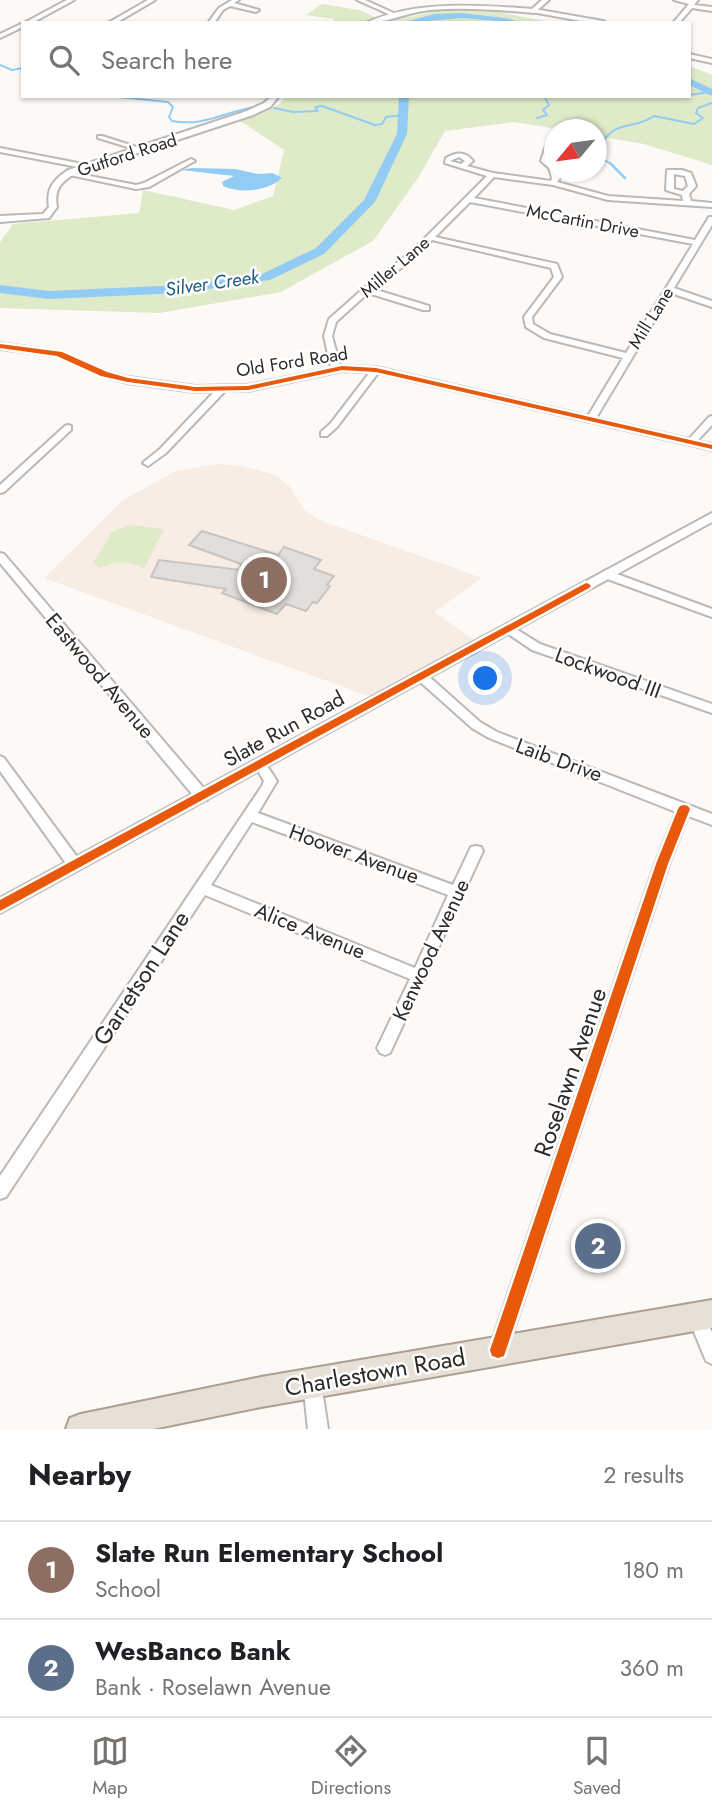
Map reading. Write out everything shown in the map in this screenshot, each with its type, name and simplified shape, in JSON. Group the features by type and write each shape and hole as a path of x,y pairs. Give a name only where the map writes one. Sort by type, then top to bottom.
{"main road":[{"name":"Charlestown Road","path":"81,1429 312,1383 705,1315"}],"street":[{"path":"31,21 71,0"},
{"path":"115,21 152,0"},
{"path":"360,0 395,15"},
{"path":"534,11 546,0"},
{"path":"677,0 712,9"},
{"path":"212,21 221,9 233,2 256,10"},
{"path":"678,21 693,3"},
{"path":"376,21 395,15 478,6 534,11 592,21"},
{"path":"0,36 21,26"},
{"path":"691,56 712,61"},
{"name":"Gutford Road","path":"0,219 47,216 54,207 51,194 53,185 69,174 250,113 267,105 274,98"},
{"path":"100,137 143,150"},
{"path":"0,150 88,167"},
{"path":"69,174 136,187 146,185 191,161"},
{"path":"448,161 492,175 554,183 627,201 686,198 712,205"},
{"name":"Miller Lane","path":"336,369 330,348 329,329 338,314 431,238 492,175"},
{"name":"McCartin Drive","path":"468,199 698,243"},
{"name":"Mill Lane","path":"591,418 712,219"},
{"path":"431,238 554,266 558,277 527,317 528,325 547,336 628,356"},
{"path":"367,289 426,309"},
{"path":"668,289 712,304"},
{"path":"0,354 4,346"},
{"name":"Old Ford Road","path":"4,346 58,354 104,374 141,383 221,390 261,386 336,369 376,370 712,447"},
{"path":"324,434 376,370"},
{"path":"148,463 163,451 221,390"},
{"path":"691,442 712,419"},
{"path":"0,490 68,428"},
{"name":"Slate Run Road","path":"0,906 712,517"},
{"name":"Eastwood Avenue","path":"0,556 202,796"},
{"path":"606,574 712,613"},
{"name":"Lockwood III","path":"508,628 536,647 712,709"},
{"name":"Laib Drive","path":"421,676 476,725 493,735 712,820"},
{"path":"0,761 75,865"},
{"name":"Garretson Lane","path":"0,1191 250,816 271,781 261,764"},
{"name":"Roselawn Avenue","path":"498,1350 662,864 684,809"},
{"name":"Hoover Avenue","path":"250,816 458,892"},
{"name":"Kenwood Avenue","path":"385,1048 476,851"},
{"name":"Alice Avenue","path":"201,887 419,976"},
{"path":"705,1315 712,1355"},
{"path":"312,1383 318,1429"}],"shaded area":[{"path":"216,464 243,466 275,475 289,486 305,510 319,520 482,578 434,612 476,641 371,697 44,578 123,500 176,471"}],"green space":[{"path":"322,4 359,10 384,21 334,21 306,15"},
{"path":"441,10 487,10 545,21 391,21"},
{"path":"691,67 712,75 712,165 644,144 607,138 607,119 544,119 544,127 514,122 445,131 418,178 373,241 281,292 160,313 0,308 0,242 13,224 139,213 143,190 234,210 273,196 284,150 240,121 280,104 284,98 691,98"},
{"path":"133,525 164,529 157,543 153,544 156,545 144,569 128,563 100,568 93,563 113,531"}],"water":[{"path":"192,168 273,173 282,178 262,188 237,190 223,186 222,182 234,176 181,170"}],"building":[{"path":"202,531 278,555 284,547 321,560 314,569 334,576 317,603 313,602 306,611 286,604 277,614 222,593 226,589 151,577 159,560 240,570 241,564 189,545"}],"waterway":[{"name":"Silver Creek","path":"413,21 448,16 508,21"},
{"path":"0,65 12,70 21,68"},
{"name":"Silver Creek","path":"691,82 712,93"},
{"path":"691,95 710,92"},
{"path":"129,98 168,102 173,107 169,117 172,121 183,122 204,121 254,107"},
{"name":"Silver Creek","path":"0,289 49,295 182,289 265,277 320,251 369,202 402,134 404,98"},
{"path":"537,118 547,115 543,110 549,105 545,98"},
{"path":"611,164 601,158 606,153 599,148 611,132 654,116 694,124 703,118 696,113 698,108 712,103"},
{"path":"274,108 293,112 318,111 315,107 322,106 375,125 382,124 386,117 403,115"},
{"path":"611,164 625,178"}],"cycle path":[{"path":"0,346 59,354 104,374 128,380 195,389 248,388 342,368 376,370 712,447"},
{"path":"0,906 586,586"},
{"path":"498,1350 662,864 684,809"}],"place":[{"name":"Slate Run Elementary School","path":"264,580"},
{"name":"WesBanco Bank","path":"598,1246"}]}
